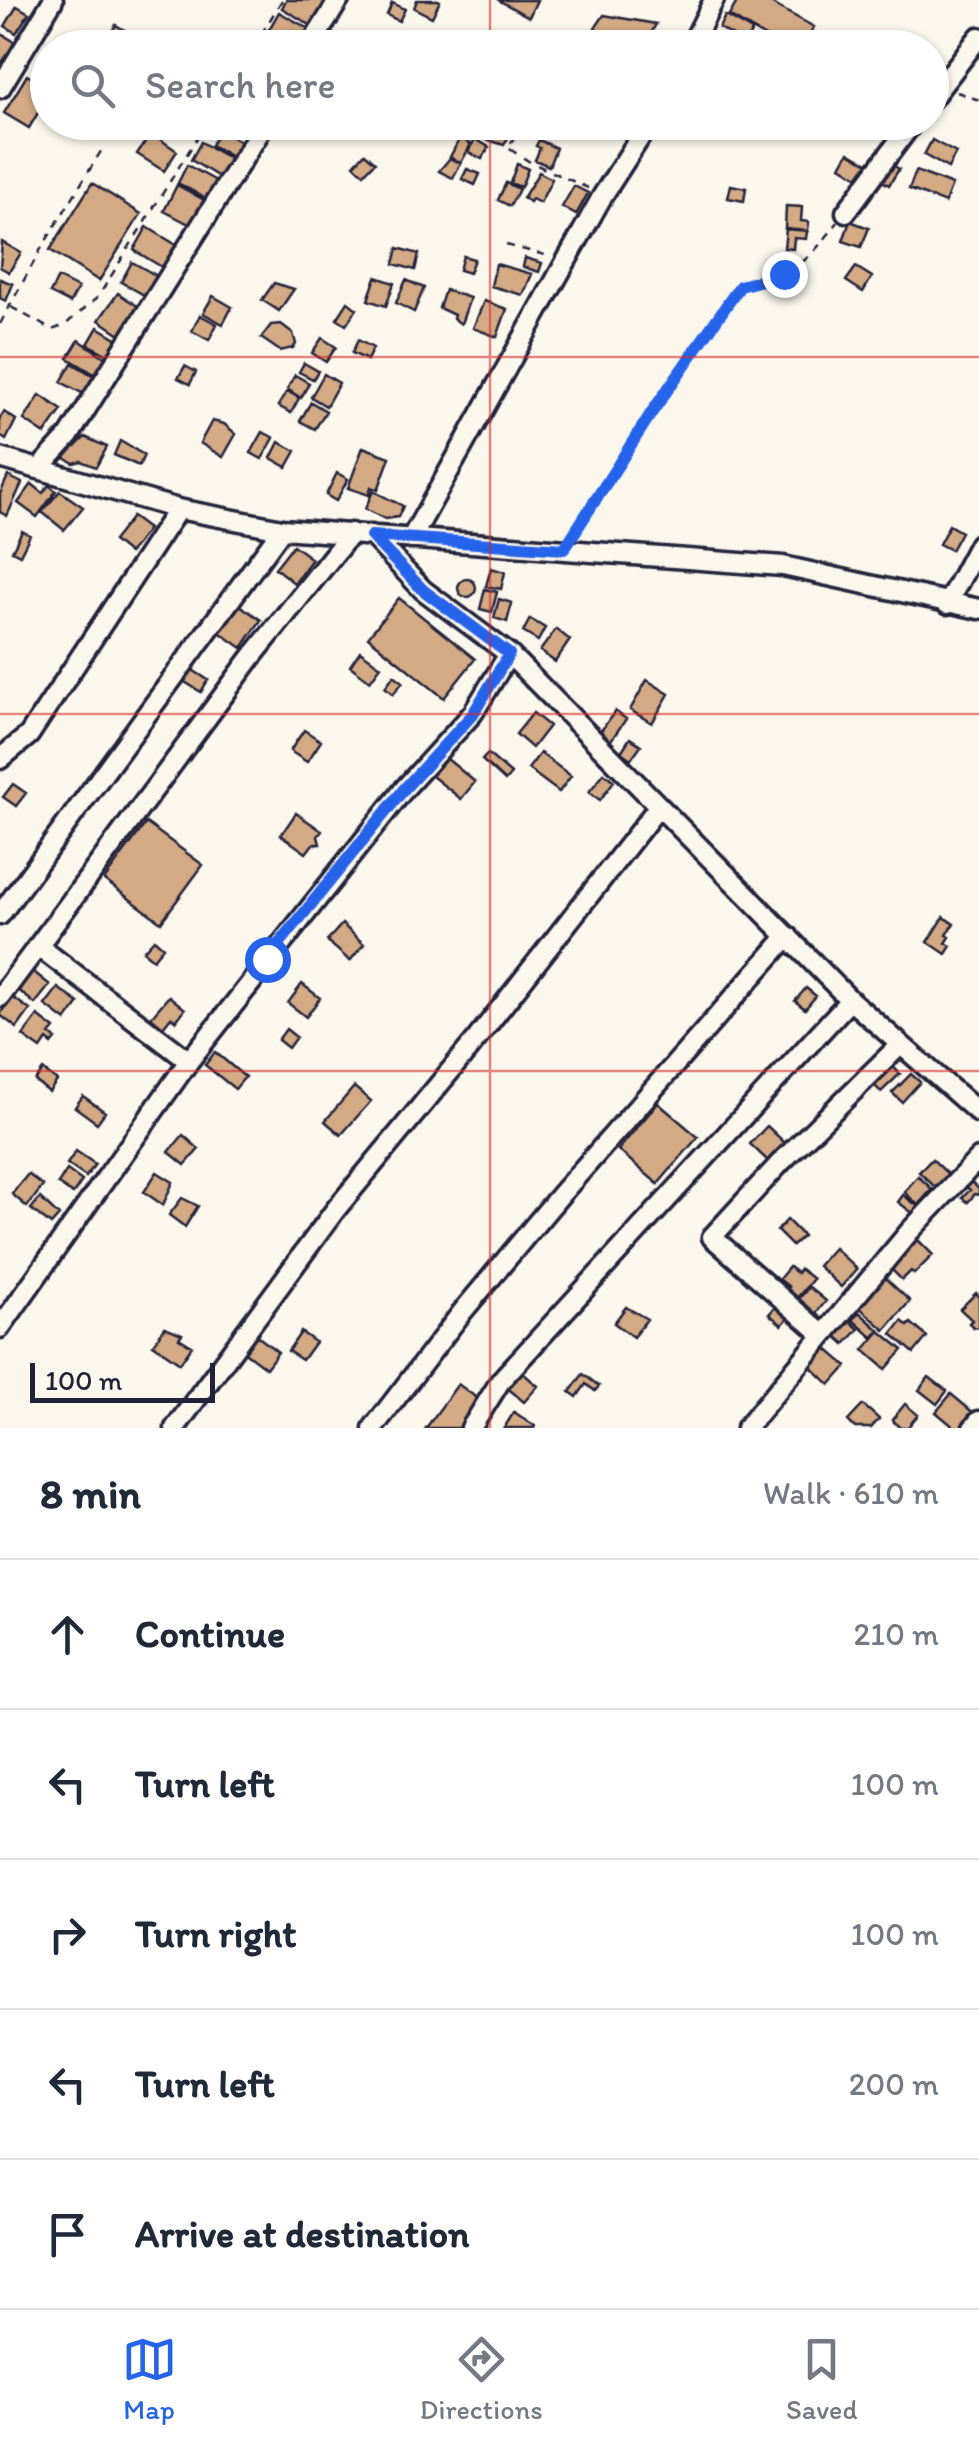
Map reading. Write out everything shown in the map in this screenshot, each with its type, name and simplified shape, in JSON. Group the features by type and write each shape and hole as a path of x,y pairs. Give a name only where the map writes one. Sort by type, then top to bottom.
{"street":[{"path":"35,30 53,0"},
{"path":"320,30 339,0"},
{"path":"699,30 714,0"},
{"path":"949,75 979,37"},
{"path":"0,88 30,38"},
{"path":"39,468 69,436 255,140"},
{"path":"411,539 603,195 638,140"},
{"path":"846,212 900,140"},
{"path":"0,458 178,508 282,529 783,566 947,604 978,606"},
{"path":"0,759 28,735 178,508"},
{"path":"0,915 282,529"},
{"path":"0,996 252,658 352,533"},
{"path":"371,536 423,590 509,654 850,1000 979,1113"},
{"path":"947,604 979,544"},
{"path":"0,1328 189,1062 405,788 473,714 509,654"},
{"path":"175,1428 336,1209 475,1041 659,806"},
{"path":"373,1428 548,1208 788,936"},
{"path":"38,946 189,1062"},
{"path":"471,1428 501,1380 850,1000"},
{"path":"822,1334 712,1238 782,1161 900,1045"},
{"path":"746,1428 910,1231 979,1158"},
{"path":"973,1428 979,1421"}],"path":[{"path":"264,30 282,0"},
{"path":"949,94 979,100"},
{"path":"11,308 52,330 65,325 88,306 108,281 196,140"},
{"path":"513,140 508,148 530,162 603,195"},
{"path":"0,324 103,148"},
{"path":"564,549 652,412 740,286 784,274 808,260 846,212"},
{"path":"506,246 566,260"}],"building":[{"path":"286,0 326,2 312,26 282,8"},
{"path":"417,0 440,1 432,17 414,8"},
{"path":"498,0 537,0 529,17"},
{"path":"738,0 765,0 814,27 753,30 729,16"},
{"path":"392,3 405,9 399,21 387,15"},
{"path":"17,6 29,13 16,33 5,26"},
{"path":"279,12 311,30 269,30"},
{"path":"604,15 656,24 653,30 594,30"},
{"path":"725,16 750,30 722,30 719,28"},
{"path":"0,33 15,42 3,63 0,62"},
{"path":"27,75 30,77 29,128 4,113"},
{"path":"146,140 161,140 177,151 164,171 137,154"},
{"path":"214,140 237,140 244,144 235,159 211,145"},
{"path":"459,140 471,144 461,163 450,157"},
{"path":"474,140 489,147 482,159 468,152"},
{"path":"539,140 556,148 549,166 535,160"},
{"path":"932,140 956,153 948,168 924,155"},
{"path":"201,142 230,159 219,177 191,160"},
{"path":"849,152 868,163 860,178 841,166"},
{"path":"365,153 375,162 364,174 354,165"},
{"path":"450,158 461,163 453,178 439,171"},
{"path":"887,161 899,169 889,185 877,178"},
{"path":"517,164 528,169 521,187 510,183"},
{"path":"187,165 216,181 207,199 178,183"},
{"path":"467,169 480,174 475,185 462,179"},
{"path":"916,171 952,185 945,203 909,189"},
{"path":"539,172 552,179 540,203 532,199 530,202 523,198"},
{"path":"92,183 141,214 99,281 50,250"},
{"path":"506,183 519,189 510,206 498,200"},
{"path":"177,185 206,201 193,226 164,211"},
{"path":"731,185 746,188 744,201 728,198"},
{"path":"574,186 588,193 576,215 562,207"},
{"path":"786,206 802,207 801,221 809,222 808,231 785,229"},
{"path":"850,221 869,228 861,247 843,241"},
{"path":"147,227 178,246 165,269 134,250"},
{"path":"786,229 807,231 806,239 794,238 793,249 784,248"},
{"path":"2,242 21,253 9,272 0,267"},
{"path":"398,248 419,254 415,270 394,264"},
{"path":"463,256 474,259 469,273 459,270"},
{"path":"525,258 542,263 539,272 523,267"},
{"path":"132,262 157,276 146,296 121,282"},
{"path":"496,264 532,274 523,295 491,286"},
{"path":"856,267 872,277 863,292 846,281"},
{"path":"376,277 394,283 386,306 368,300"},
{"path":"58,278 78,288 70,303 50,293"},
{"path":"0,279 13,284 6,301 0,298"},
{"path":"406,280 424,288 414,312 396,303"},
{"path":"274,283 294,289 279,311 262,300"},
{"path":"445,290 470,298 461,324 454,315 439,308"},
{"path":"118,293 139,307 120,334 99,320"},
{"path":"213,296 232,307 223,324 203,313"},
{"path":"484,301 507,309 497,337 473,328"},
{"path":"348,302 357,309 346,325 337,319"},
{"path":"200,315 217,324 209,340 192,331"},
{"path":"281,324 293,333 296,344 280,351 261,338 271,325"},
{"path":"98,327 118,339 108,355 88,344"},
{"path":"322,338 336,347 326,362 312,353"},
{"path":"79,340 106,358 96,375 68,358"},
{"path":"358,340 373,348 367,360 352,353"},
{"path":"72,363 94,376 84,394 61,382"},
{"path":"304,363 318,371 313,379 299,372"},
{"path":"185,366 196,372 190,384 178,378"},
{"path":"324,374 339,383 326,406 311,397"},
{"path":"295,375 309,383 301,398 287,389"},
{"path":"287,391 299,398 291,413 278,406"},
{"path":"40,395 62,410 45,434 24,420"},
{"path":"311,402 326,411 315,429 300,421"},
{"path":"4,412 16,420 6,440 0,436"},
{"path":"212,421 224,424 236,434 223,457 200,443"},
{"path":"263,432 274,438 262,459 251,453"},
{"path":"85,437 107,447 96,467 63,457 71,445 75,447"},
{"path":"120,441 144,455 139,466 114,455"},
{"path":"279,442 296,451 287,467 271,458"},
{"path":"363,447 390,457 378,490 371,487 369,495 348,488"},
{"path":"337,473 348,479 336,501 326,495"},
{"path":"8,476 22,483 7,516 0,512 0,494"},
{"path":"32,484 43,493 49,485 56,491 37,517 18,503"},
{"path":"60,491 83,507 64,530 42,512"},
{"path":"373,491 403,506 398,517 385,519 365,509"},
{"path":"132,517 148,529 129,554 113,541"},
{"path":"949,525 961,532 951,550 939,544"},
{"path":"22,531 30,535 20,555 12,551"},
{"path":"293,545 312,559 294,583 275,568"},
{"path":"491,568 505,572 501,589 486,586"},
{"path":"467,579 474,581 474,595 467,597 460,595 458,588 460,581"},
{"path":"485,589 497,592 492,612 480,609"},
{"path":"399,598 475,659 444,698 368,637"},
{"path":"499,599 512,603 507,622 494,618"},
{"path":"234,601 261,620 242,648 215,629"},
{"path":"530,619 545,628 538,641 523,632"},
{"path":"556,629 570,640 555,662 540,651"},
{"path":"360,651 381,666 370,681 350,666"},
{"path":"188,667 208,680 201,692 180,679"},
{"path":"394,675 403,682 393,694 385,687"},
{"path":"647,680 669,694 652,723 630,710"},
{"path":"615,711 626,719 609,743 598,735"},
{"path":"533,713 549,726 532,748 516,734"},
{"path":"304,730 321,741 307,762 290,751"},
{"path":"630,738 641,745 631,759 621,752"},
{"path":"540,753 571,776 559,792 528,769"},
{"path":"488,754 511,774 505,781 482,760"},
{"path":"446,758 475,782 461,799 432,776"},
{"path":"604,773 614,781 600,800 589,792"},
{"path":"13,784 26,793 16,806 3,797"},
{"path":"296,813 322,831 318,836 320,844 313,844 306,853 281,835"},
{"path":"146,823 203,865 161,922 104,880"},
{"path":"944,917 954,924 947,935 950,937 946,943 951,946 946,954 928,942"},
{"path":"342,924 364,944 350,961 327,941"},
{"path":"154,939 163,947 153,959 143,951"},
{"path":"30,969 50,985 35,1004 16,988"},
{"path":"302,984 320,998 306,1017 288,1003"},
{"path":"58,988 79,1003 66,1021 45,1005"},
{"path":"806,988 816,996 805,1009 795,1001"},
{"path":"11,996 30,1010 17,1028 0,1015"},
{"path":"169,996 185,1009 176,1021 171,1017 163,1027 151,1017"},
{"path":"38,1016 55,1029 50,1035 56,1039 52,1044 47,1040 41,1049 23,1036"},
{"path":"286,1029 296,1037 288,1048 278,1040"},
{"path":"215,1052 245,1077 235,1089 205,1065"},
{"path":"888,1061 900,1074 881,1092 869,1080"},
{"path":"43,1070 57,1081 49,1092 35,1081"},
{"path":"911,1074 920,1082 902,1102 892,1093"},
{"path":"354,1087 371,1101 341,1135 325,1121"},
{"path":"83,1096 105,1112 97,1123 75,1107"},
{"path":"658,1103 698,1137 658,1184 618,1150"},
{"path":"767,1126 785,1143 768,1161 750,1144"},
{"path":"183,1135 199,1149 185,1165 169,1152"},
{"path":"76,1151 95,1164 86,1177 67,1164"},
{"path":"932,1159 948,1174 935,1187 919,1172"},
{"path":"67,1170 82,1181 73,1194 58,1184"},
{"path":"157,1172 173,1182 163,1205 144,1192"},
{"path":"28,1174 43,1186 27,1207 12,1194"},
{"path":"918,1176 932,1189 918,1205 904,1192"},
{"path":"970,1181 979,1189 979,1195 968,1202 962,1198 970,1190 966,1187"},
{"path":"903,1195 923,1210 918,1217 898,1202"},
{"path":"40,1198 59,1216 51,1225 31,1209"},
{"path":"182,1198 198,1206 185,1227 169,1215"},
{"path":"787,1220 803,1236 792,1246 777,1231"},
{"path":"916,1238 933,1255 902,1280 888,1266"},
{"path":"834,1248 857,1269 841,1287 818,1266"},
{"path":"789,1267 797,1273 800,1269 813,1279 796,1299 779,1279"},
{"path":"885,1278 910,1301 885,1330 859,1307"},
{"path":"809,1287 826,1301 809,1322 792,1307"},
{"path":"976,1293 979,1327 974,1328 969,1323 972,1320 960,1309"},
{"path":"777,1305 790,1316 782,1325 769,1314"},
{"path":"626,1307 647,1319 633,1337 614,1323"},
{"path":"859,1312 879,1330 873,1338 853,1320"},
{"path":"850,1321 859,1329 845,1344 836,1336"},
{"path":"902,1321 908,1326 911,1323 927,1337 914,1353 892,1334"},
{"path":"165,1327 182,1334 179,1338 192,1346 180,1363 153,1344"},
{"path":"880,1331 903,1350 886,1369 864,1350"},
{"path":"301,1332 315,1342 302,1360 288,1351"},
{"path":"256,1335 278,1352 266,1368 242,1350"},
{"path":"825,1347 847,1366 830,1385 809,1365"},
{"path":"517,1368 538,1386 524,1402 503,1384"},
{"path":"583,1374 599,1386 595,1391 586,1384 577,1397 570,1392"},
{"path":"929,1377 947,1391 937,1404 919,1390"},
{"path":"458,1384 485,1404 467,1428 426,1428"},
{"path":"951,1394 976,1415 965,1428 955,1428 936,1412"},
{"path":"905,1404 918,1415 907,1428 900,1428 892,1420"},
{"path":"863,1405 879,1419 871,1428 855,1428 848,1421"},
{"path":"514,1412 535,1426 534,1428 504,1428"}],"route":[{"path":"267,959 405,788 473,714 509,654 423,590 371,536 564,549 652,412 740,286 784,274"}]}
